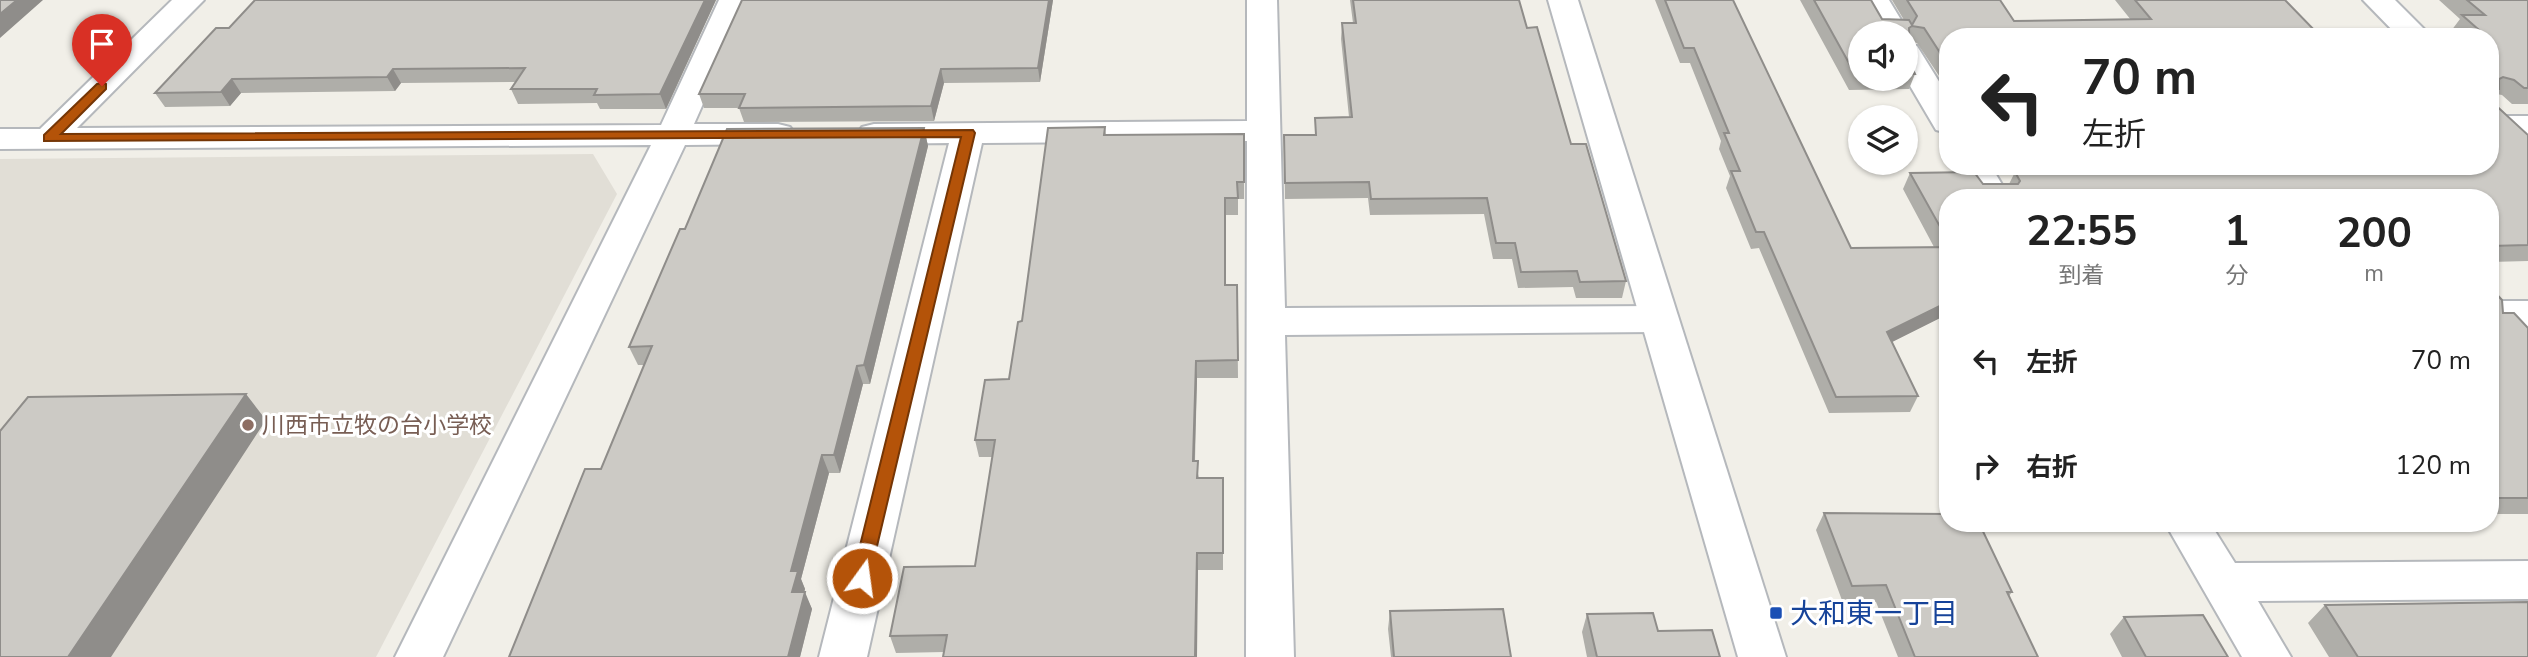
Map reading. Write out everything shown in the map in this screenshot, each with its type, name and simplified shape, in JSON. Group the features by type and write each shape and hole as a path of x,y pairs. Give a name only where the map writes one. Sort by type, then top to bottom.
{"street":[{"path":"49,138 188,0"},
{"path":"419,657 673,135 734,0"},
{"path":"1262,0 1270,657"},
{"path":"1563,0 1762,657"},
{"path":"1874,0 1887,21"},
{"path":"2378,0 2408,28"},
{"path":"1918,72 1939,108"},
{"path":"848,134 1265,131"},
{"path":"843,657 968,133"},
{"path":"0,139 807,134"},
{"path":"2499,314 2528,314"},
{"path":"1267,322 1658,319"},
{"path":"2192,532 2267,657"},
{"path":"2222,582 2528,580"}],"shaded area":[{"name":"川西市立牧の台小学校","path":"593,154 617,194 376,657 0,657 0,159"}],"building":[{"path":"0,0 17,0 0,14"},
{"path":"255,0 705,0 660,94 594,95 597,89 511,89 525,68 393,69 387,77 232,79 221,92 155,93 216,28 229,28"},
{"path":"742,0 1049,0 1038,68 941,69 931,106 739,108 745,94 699,94"},
{"path":"1353,0 1519,0 1527,28 1537,27 1571,144 1586,144 1626,281 1580,282 1577,271 1521,272 1515,243 1496,243 1487,198 1371,199 1369,182 1285,183 1284,135 1316,135 1315,118 1352,117 1342,23 1356,23"},
{"path":"1665,0 1733,0 1851,248 1939,247 1939,306 1887,332 1918,396 1836,397 1764,232 1756,232 1731,171 1740,171 1724,133 1729,133 1694,48 1684,48"},
{"path":"1814,0 1871,0 1882,19 1909,20 1848,21 1848,61"},
{"path":"1907,0 2000,0 2014,21 2151,19 2135,0 2285,0 2312,28 1939,28 1939,51 1924,28 1918,27 1918,21 1914,21 1917,16"},
{"path":"2467,0 2528,0 2528,88 2514,80 2503,77 2499,79 2499,28 2477,28 2462,15 2485,15"},
{"path":"2499,108 2528,135 2528,245 2499,246 2499,189 1939,189 1939,225 1911,175 1939,173 1939,175 1976,175 1983,184 2018,184 2020,181 2017,175 2499,175"},
{"path":"1105,127 1104,135 1244,134 1244,182 1237,182 1238,198 1225,198 1225,285 1237,285 1238,360 1196,361 1193,461 1198,461 1197,478 1223,478 1223,553 1197,553 1195,657 943,657 947,635 890,636 904,567 975,566 995,440 975,440 985,380 1009,379 1018,322 1022,321 1048,128"},
{"path":"924,128 864,365 857,366 834,455 822,455 791,571 798,571 792,592 805,592 788,657 509,657 585,469 601,469 652,346 629,347 680,229 685,229 727,129"},
{"path":"2499,297 2502,300 2503,313 2514,313 2528,328 2528,498 2499,498"},
{"path":"246,394 68,657 0,657 0,431 28,397"},
{"path":"1824,513 1939,514 1939,532 1983,532 2012,592 2007,592 2038,657 1915,657 1886,585 1852,586"},
{"path":"2528,602 2528,657 2358,657 2325,605"},
{"path":"1503,609 1511,657 1394,657 1390,611"},
{"path":"1653,613 1658,631 1712,630 1720,657 1597,657 1587,614"},
{"path":"2203,615 2228,657 2146,657 2124,617"}],"place":[{"name":"川西市立牧の台小学校","path":"248,425"},
{"name":"大和東一丁目","path":"1776,613"}],"route":[{"path":"102,86 49,138 968,133 862,578"}]}
